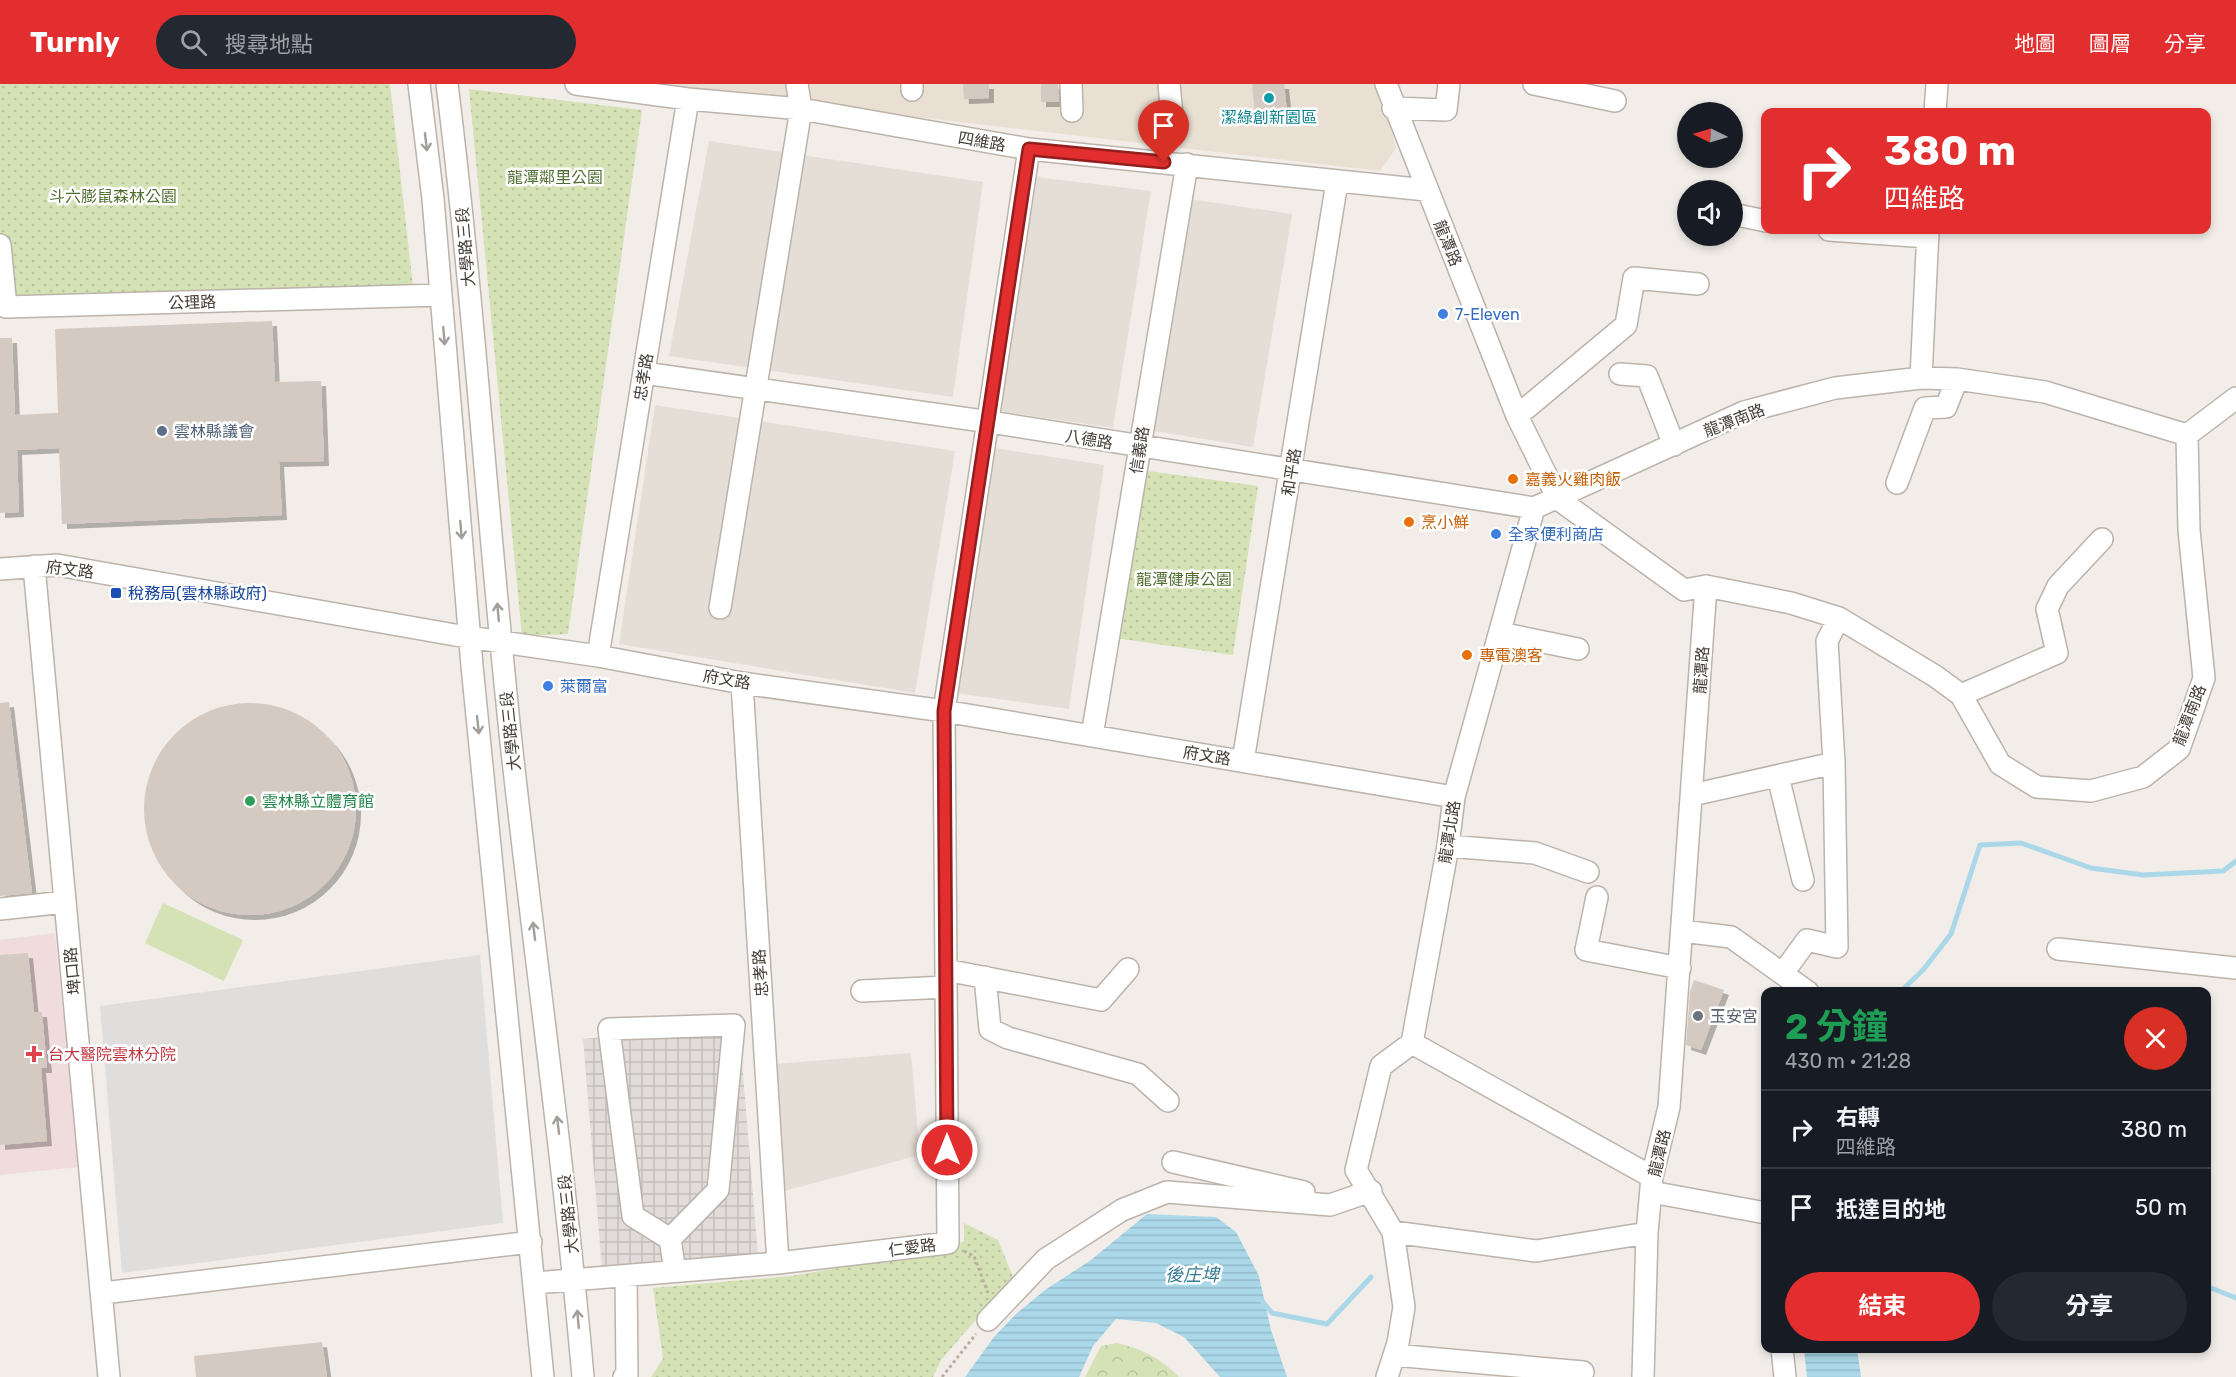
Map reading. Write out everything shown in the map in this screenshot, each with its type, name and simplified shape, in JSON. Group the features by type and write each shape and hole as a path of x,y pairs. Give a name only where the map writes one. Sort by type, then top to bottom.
{"street":[{"name":"大學路三段","path":"419,84 441,295 470,637 543,1377"},
{"name":"大學路三段","path":"447,84 460,193 501,641 565,1179 583,1377"},
{"name":"四維路","path":"576,84 688,99 801,109 1029,149 1426,190"},
{"path":"720,608 801,109 797,84"},
{"path":"1071,84 1072,111"},
{"path":"1169,84 1173,126"},
{"name":"龍潭路","path":"1386,84 1517,416 1558,499 1684,590 1706,586 1669,1107 1652,1184 1647,1233 1643,1377"},
{"path":"1394,108 1446,110 1449,84"},
{"path":"1534,84 1615,101"},
{"path":"1935,108 1937,84"},
{"name":"忠孝路","path":"598,656 688,99"},
{"name":"仁愛路","path":"535,1283 778,1263 948,1243 944,711 990,422 1029,149"},
{"name":"信義路","path":"1092,736 1187,164"},
{"name":"和平路","path":"1244,761 1337,182"},
{"path":"1743,216 1761,220"},
{"path":"1921,378 1928,234"},
{"name":"公理路","path":"0,245 6,307 441,295"},
{"path":"1517,416 1626,325 1634,278 1698,284"},
{"name":"八德路","path":"644,373 990,422 1534,508"},
{"path":"1620,374 1647,376 1674,445"},
{"name":"龍潭南路","path":"1558,499 1744,412 1835,388 1921,378 1957,379 2045,392 2187,435 2189,530 2204,678 2179,749 2144,777 2091,791 2037,787 2000,764 1961,695 1935,676 1839,618 1791,603 1706,586"},
{"path":"1898,483 1925,408 1946,408 1957,379"},
{"path":"2187,435 2236,398"},
{"path":"1534,508 1558,499"},
{"name":"龍潭北路","path":"1412,1043 1448,846 1454,797 1534,508"},
{"path":"1961,695 2057,653 2047,609 2058,586 2102,538"},
{"name":"府文路","path":"0,569 57,565 470,637 598,656 742,683 944,711 1454,797"},
{"name":"埤口路","path":"34,566 109,1377"},
{"path":"1783,973 1807,939 1837,946 1834,763 1827,641 1839,618"},
{"path":"1500,633 1578,649"},
{"name":"忠孝路","path":"742,683 778,1263"},
{"path":"1692,795 1834,763"},
{"path":"1778,776 1803,880"},
{"path":"1448,846 1535,853 1588,872"},
{"path":"1597,897 1586,951 1680,968"},
{"path":"0,909 65,902"},
{"path":"1682,931 1731,937 1801,987"},
{"path":"2058,949 2236,968"},
{"path":"862,991 946,978 985,977 1101,1000 1128,969"},
{"path":"985,977 990,1029 1008,1038 1138,1074 1168,1101"},
{"path":"670,1239 718,1190 734,1025 609,1029 633,1216 670,1239 675,1271"},
{"path":"1387,1377 1404,1307 1393,1232 1371,1191 1356,1170 1381,1066 1412,1043 1652,1184 1761,1212"},
{"path":"1173,1162 1342,1201"},
{"path":"988,1320 1046,1259 1122,1210 1167,1192 1330,1205 1371,1191"},
{"path":"1393,1232 1536,1251 1647,1233"},
{"path":"103,1293 531,1242"},
{"path":"624,1377 627,1375 626,1276"},
{"path":"1783,1353 1785,1377"},
{"path":"1394,1355 1583,1372"}],"shaded area":[{"path":"634,84 1378,84 1396,148 1380,171"},
{"path":"709,141 983,182 953,397 669,356"},
{"path":"1037,177 1151,191 1113,428 999,411"},
{"path":"1188,199 1292,214 1253,447 1148,430"},
{"path":"655,405 955,451 915,693 619,644"},
{"path":"994,448 1104,465 1069,709 955,693"},
{"name":"台大醫院雲林分院","path":"55,933 79,1167 0,1175 0,940"},
{"path":"480,955 503,1223 122,1273 100,1006"},
{"path":"739,1025 758,1256 602,1269 583,1039"},
{"path":"911,1053 920,1155 784,1191 775,1064"}],"green space":[{"name":"斗六膨鼠森林公園","path":"0,84 390,84 415,304 0,310"},
{"name":"龍潭鄰里公園","path":"469,89 642,110 568,634 522,636"},
{"name":"龍潭健康公園","path":"1141,470 1258,486 1233,655 1115,638"},
{"path":"163,903 243,940 224,981 145,943"},
{"path":"964,1223 998,1240 1013,1277 941,1360 933,1377 651,1377 663,1359 653,1288 791,1276 947,1250 964,1241"},
{"path":"1117,1343 1151,1355 1179,1377 1085,1377 1101,1346"}],"water":[{"name":"後庄埤","path":"1147,1214 1216,1217 1236,1232 1259,1276 1271,1330 1287,1377 1220,1377 1184,1337 1156,1323 1116,1319 1093,1346 1079,1377 965,1377 994,1337 1016,1314 1045,1290 1091,1260"},
{"path":"1804,1353 1858,1353 1861,1377 1807,1377"}],"building":[{"path":"963,84 989,84 989,98 964,99"},
{"path":"1041,84 1058,84 1059,102 1041,102"},
{"name":"潔綠創新園區","path":"1252,84 1284,84 1287,111 1255,114"},
{"name":"雲林縣議會","path":"272,321 275,382 321,381 324,461 279,462 282,515 62,524 59,448 17,450 19,512 0,513 0,338 12,338 15,415 58,413 55,329"},
{"path":"9,702 32,893 0,896 0,703"},
{"name":"雲林縣立體育館","path":"240,703 260,703 281,707 300,715 325,734 338,750 348,768 354,788 356,809 354,830 348,850 338,868 325,884 300,903 281,911 260,915 240,915 219,911 200,903 168,876 156,859 148,840 144,819 144,799 148,778 156,759 183,727 200,715 219,707"},
{"path":"28,953 34,1012 42,1012 47,1068 41,1068 47,1141 0,1145 0,955"},
{"name":"玉安宮","path":"1694,980 1724,990 1701,1050 1686,1045 1690,992"},
{"path":"322,1342 327,1377 196,1377 194,1356"}],"waterway":[{"path":"1905,987 1923,970 1951,934 1980,845 2021,843 2091,868 2143,875 2223,871 2236,861"},
{"path":"1262,1301 1272,1313 1327,1324 1371,1277"},
{"path":"2211,1288 2236,1298"}],"place":[{"name":"潔綠創新園區","path":"1269,98"},
{"name":"7-Eleven","path":"1443,314"},
{"name":"雲林縣議會","path":"162,431"},
{"name":"嘉義火雞肉飯","path":"1513,479"},
{"name":"烹小鮮","path":"1409,522"},
{"name":"全家便利商店","path":"1496,534"},
{"name":"稅務局(雲林縣政府)","path":"116,593"},
{"name":"專電澳客","path":"1467,655"},
{"name":"萊爾富","path":"548,686"},
{"name":"雲林縣立體育館","path":"250,801"},
{"name":"玉安宮","path":"1698,1016"},
{"name":"台大醫院雲林分院","path":"34,1054"}],"route":[{"path":"947,1150 944,711 990,422 1029,149 1164,162"}]}
